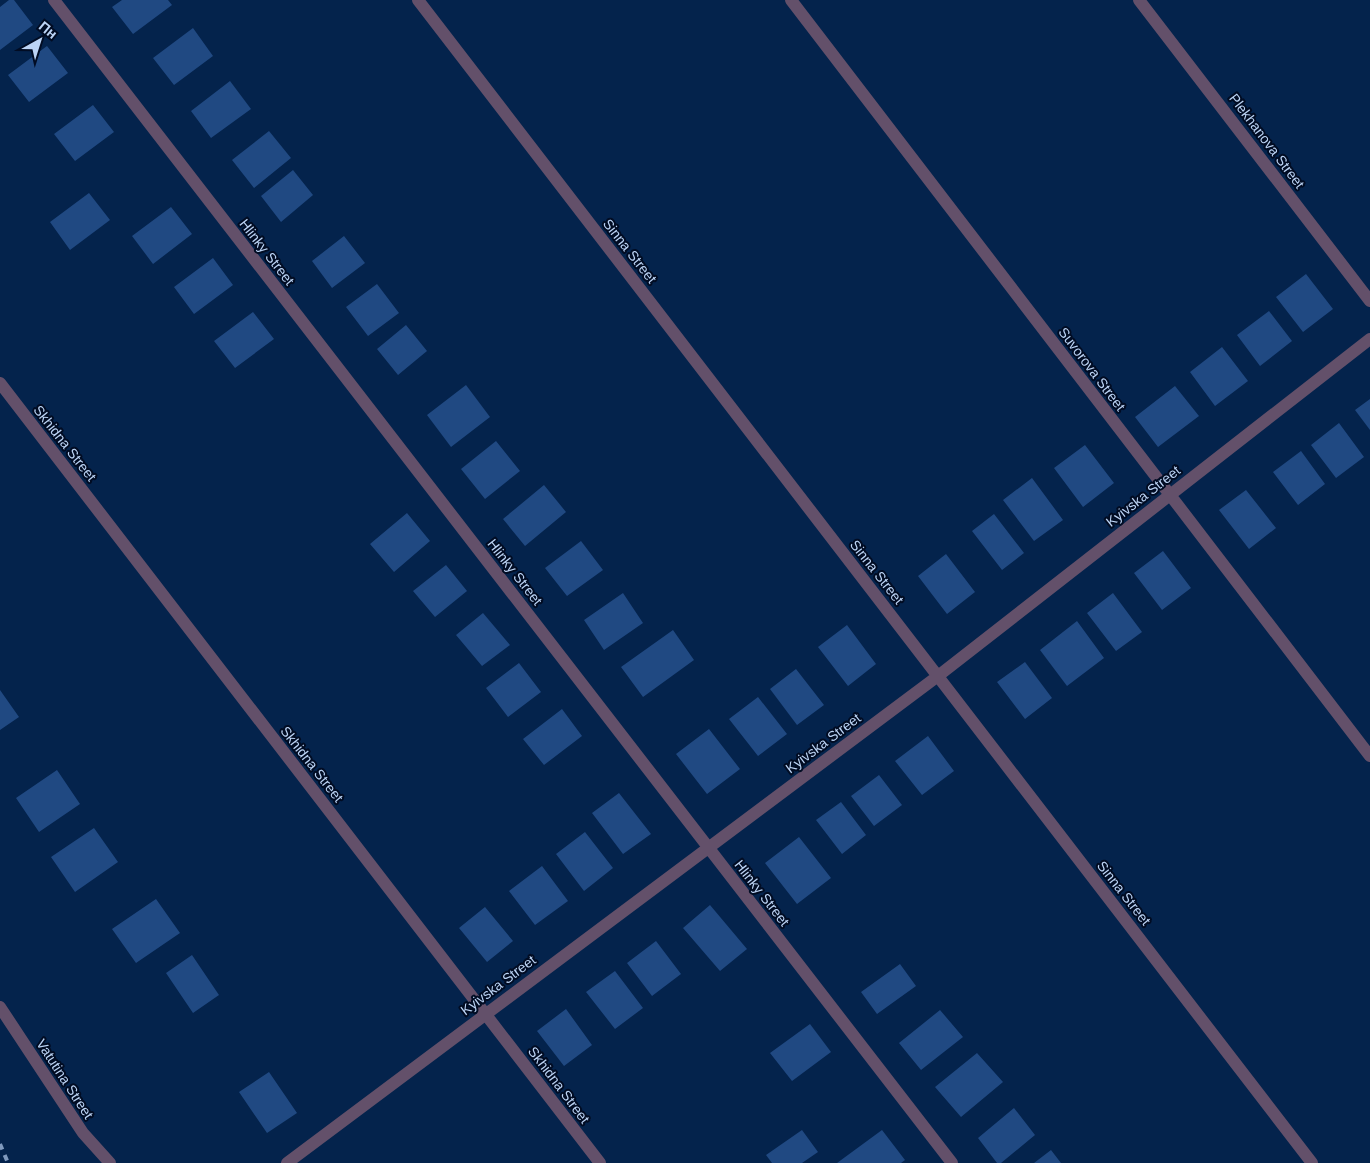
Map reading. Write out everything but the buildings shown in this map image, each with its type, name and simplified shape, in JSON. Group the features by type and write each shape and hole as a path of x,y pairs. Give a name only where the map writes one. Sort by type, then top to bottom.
{"street":[{"name":"Hlinky Street","path":"54,0 952,1163"},
{"name":"Sinna Street","path":"418,0 1312,1163"},
{"name":"Suvorova Street","path":"792,0 1370,756"},
{"name":"Plekhanova Street","path":"1139,0 1370,301"},
{"name":"Kyivska Street","path":"287,1163 485,1013 938,676 1370,339"},
{"name":"Skhidna Street","path":"0,383 600,1163"},
{"name":"Vatutina Street","path":"0,1007 83,1133 110,1163"}],"railway":[{"path":"0,1144 8,1163"}]}
